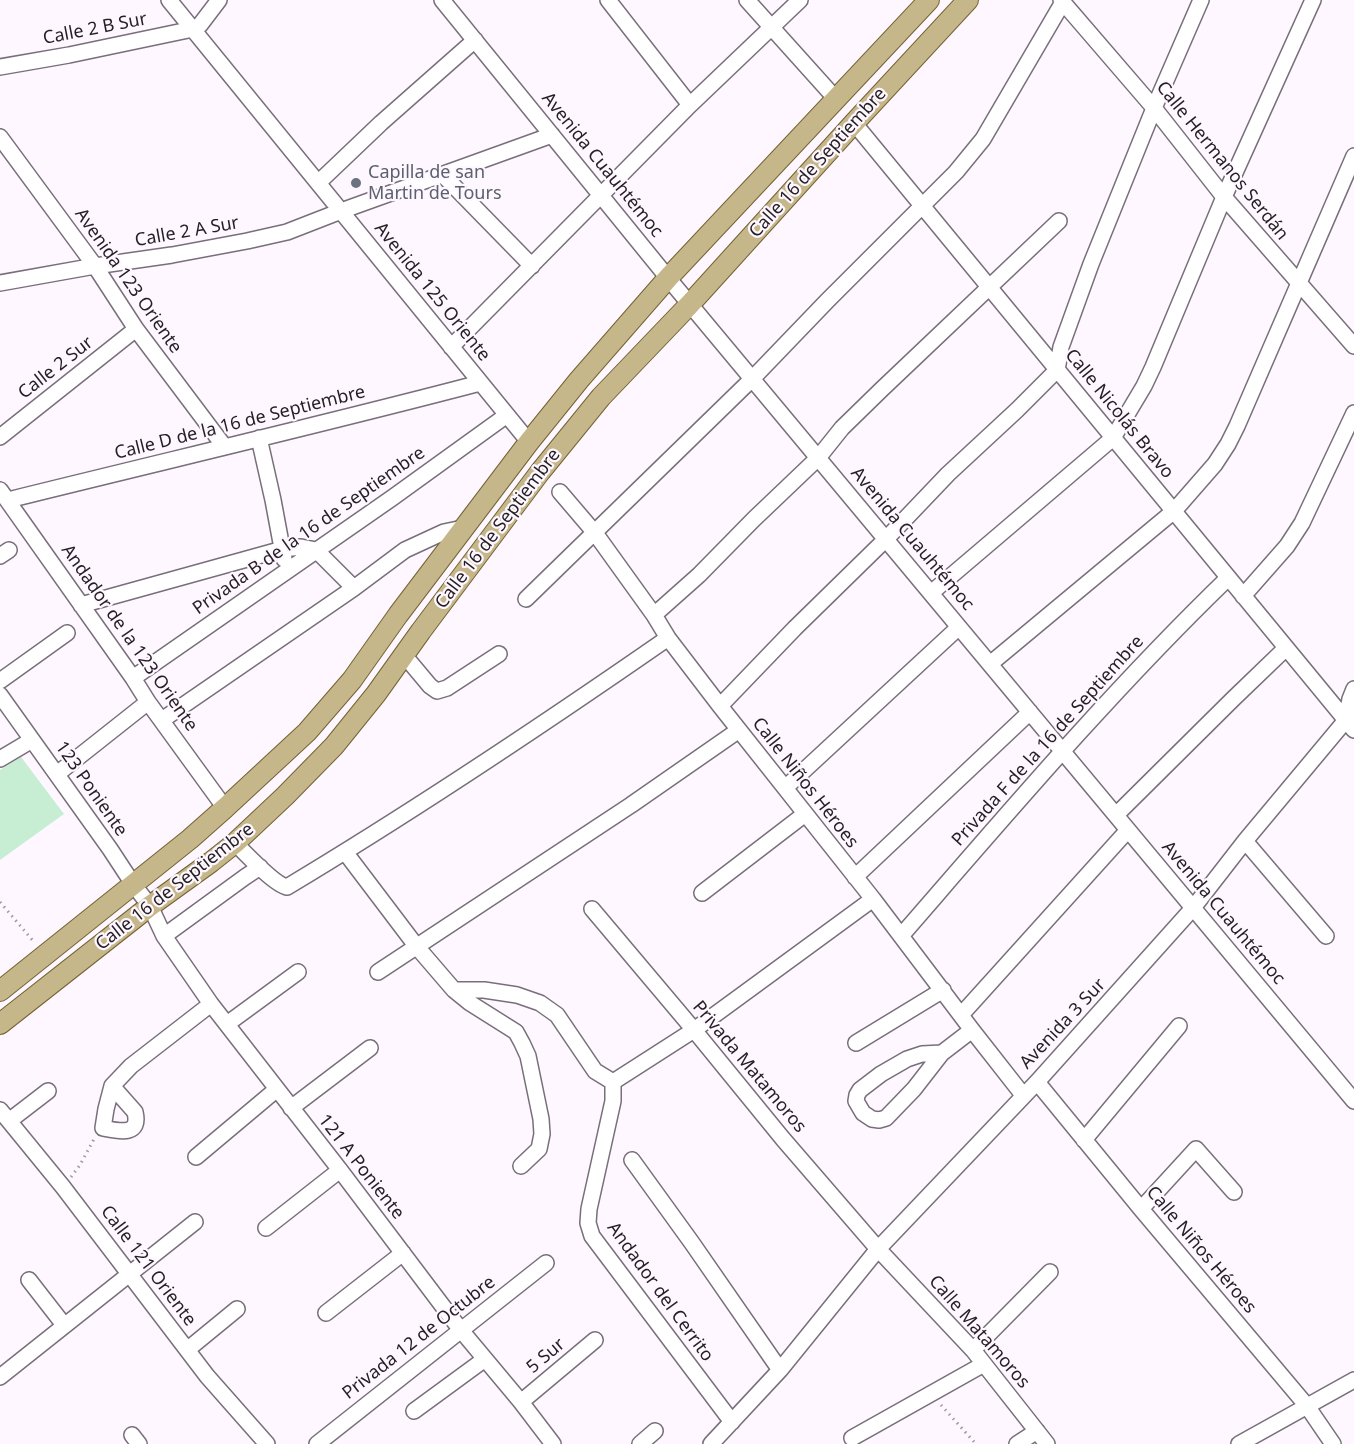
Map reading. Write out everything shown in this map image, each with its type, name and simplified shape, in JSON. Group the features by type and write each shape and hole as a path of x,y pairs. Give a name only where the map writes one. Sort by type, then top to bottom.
{"main road":[{"name":"Calle 16 de Septiembre","path":"0,991 189,839 307,732 352,680 463,528 579,380 668,278 929,0"},
{"name":"Calle 16 de Septiembre","path":"0,1024 150,906 235,843 334,746 376,694 540,472 601,397 690,304 968,0"}],"street":[{"name":"Avenida 125 Oriente","path":"169,0 529,442"},
{"path":"193,29 200,25 219,0"},
{"name":"Avenida Cuauhtémoc","path":"442,0 668,278 1354,1101"},
{"path":"608,0 690,105"},
{"path":"747,0 836,99"},
{"path":"451,347 690,105 800,0"},
{"path":"720,706 948,474 1057,370 1061,347 1091,264 1154,108 1201,0"},
{"path":"931,593 1113,438 1153,367 1224,197 1313,0"},
{"path":"526,599 752,379 956,172 983,139 1062,1"},
{"name":"Calle Hermanos Serdán","path":"1062,1 1154,108 1224,197 1354,346"},
{"name":"Calle 2 B Sur","path":"0,67 193,29"},
{"path":"318,183 381,123 475,40"},
{"name":"Calle Nicolás Bravo","path":"854,123 1350,725"},
{"name":"Calle 2 A Sur","path":"0,283 172,255 286,232 552,135"},
{"name":"Avenida 123 Oriente","path":"0,137 95,266 136,329 224,446"},
{"path":"990,664 1174,511 1215,464 1228,444 1354,156"},
{"path":"443,175 531,266"},
{"path":"654,615 699,575 818,458 842,428 874,396 1059,221"},
{"name":"Calle 2 Sur","path":"0,437 136,329"},
{"name":"Calle D de la 16 de Septiembre","path":"4,495 363,414 480,383"},
{"path":"1244,596 1287,546 1302,523 1354,413"},
{"name":"Privada B de la 16 de Septiembre","path":"133,678 507,416"},
{"path":"259,438 286,570"},
{"name":"Calle Niños Héroes","path":"560,492 595,533 668,638 720,706 1023,1095"},
{"name":"Andador de la 123 Oriente","path":"4,495 225,808"},
{"path":"162,720 354,588 405,550 444,532 463,528"},
{"path":"81,605 283,549 301,547 316,550 354,588"},
{"name":"Privada F de la 16 de Septiembre","path":"901,936 1062,751 1167,638 1228,578"},
{"path":"785,788 959,627"},
{"path":"0,681 67,633"},
{"path":"235,843 282,886 287,887 345,852 594,690 668,638"},
{"path":"1116,815 1286,648"},
{"path":"404,655 437,691 447,688 499,654"},
{"name":"Avenida 3 Sur","path":"711,1444 780,1370 878,1249 1037,1082 1193,908 1245,841 1350,725 1350,699 1354,689"},
{"name":"123 Poniente","path":"0,695 150,906"},
{"path":"57,774 148,702"},
{"path":"855,877 1030,712"},
{"path":"378,972 631,805 739,730"},
{"path":"0,759 32,740"},
{"path":"702,893 805,814"},
{"path":"961,1015 1128,830"},
{"path":"1245,841 1326,936"},
{"path":"345,852 417,947 454,990 516,1032 528,1056 542,1134 539,1149 521,1166"},
{"path":"164,936 260,867"},
{"path":"454,990 484,990 517,995 540,1004 557,1015 595,1071 613,1082 694,1030 873,900"},
{"name":"121 A Poniente","path":"150,906 164,936 211,1004 460,1329 553,1444"},
{"name":"Privada Matamoros","path":"592,909 783,1139 878,1249"},
{"path":"227,1024 298,972"},
{"path":"856,1043 943,990"},
{"path":"112,1086 135,1112 136,1124 131,1130 123,1132 103,1128 112,1086 131,1066 211,1004"},
{"path":"1083,1140 1179,1026"},
{"path":"942,1053 922,1054 907,1059 881,1074 857,1095 856,1101 863,1113 872,1119 886,1118 914,1089 942,1053 972,1030"},
{"path":"291,1108 370,1047"},
{"name":"Andador del Cerrito","path":"613,1082 613,1101 589,1209 588,1223 592,1236 732,1422"},
{"name":"Calle Niños Héroes","path":"1037,1082 1307,1406 1333,1444"},
{"path":"196,1157 277,1089"},
{"path":"5,1115 48,1091"},
{"name":"Calle 121 Oriente","path":"5,1115 207,1376 267,1444"},
{"path":"1141,1209 1196,1149 1234,1192"},
{"path":"632,1160 780,1370"},
{"path":"266,1228 340,1170"},
{"path":"0,1377 195,1222"},
{"name":"Calle Matamoros","path":"878,1249 973,1350 1047,1444"},
{"path":"326,1313 403,1253"},
{"name":"Privada 12 de Octubre","path":"317,1444 546,1263"},
{"path":"973,1350 1050,1272"},
{"path":"29,1280 64,1325"},
{"path":"187,1350 237,1309"},
{"name":"5 Sur","path":"521,1402 595,1340"},
{"path":"414,1411 485,1359"},
{"path":"852,1438 984,1364"},
{"path":"1239,1444 1354,1380"},
{"path":"640,1444 655,1431"},
{"path":"1017,1444 1037,1431"}],"path":[{"path":"0,902 45,956"},
{"path":"63,1187 80,1165 93,1139 103,1128"},
{"path":"932,1394 975,1444"}],"green space":[{"path":"21,757 64,814 0,860 0,770"}],"place":[{"name":"Capilla de san Martin de Tours","path":"356,183"}]}
